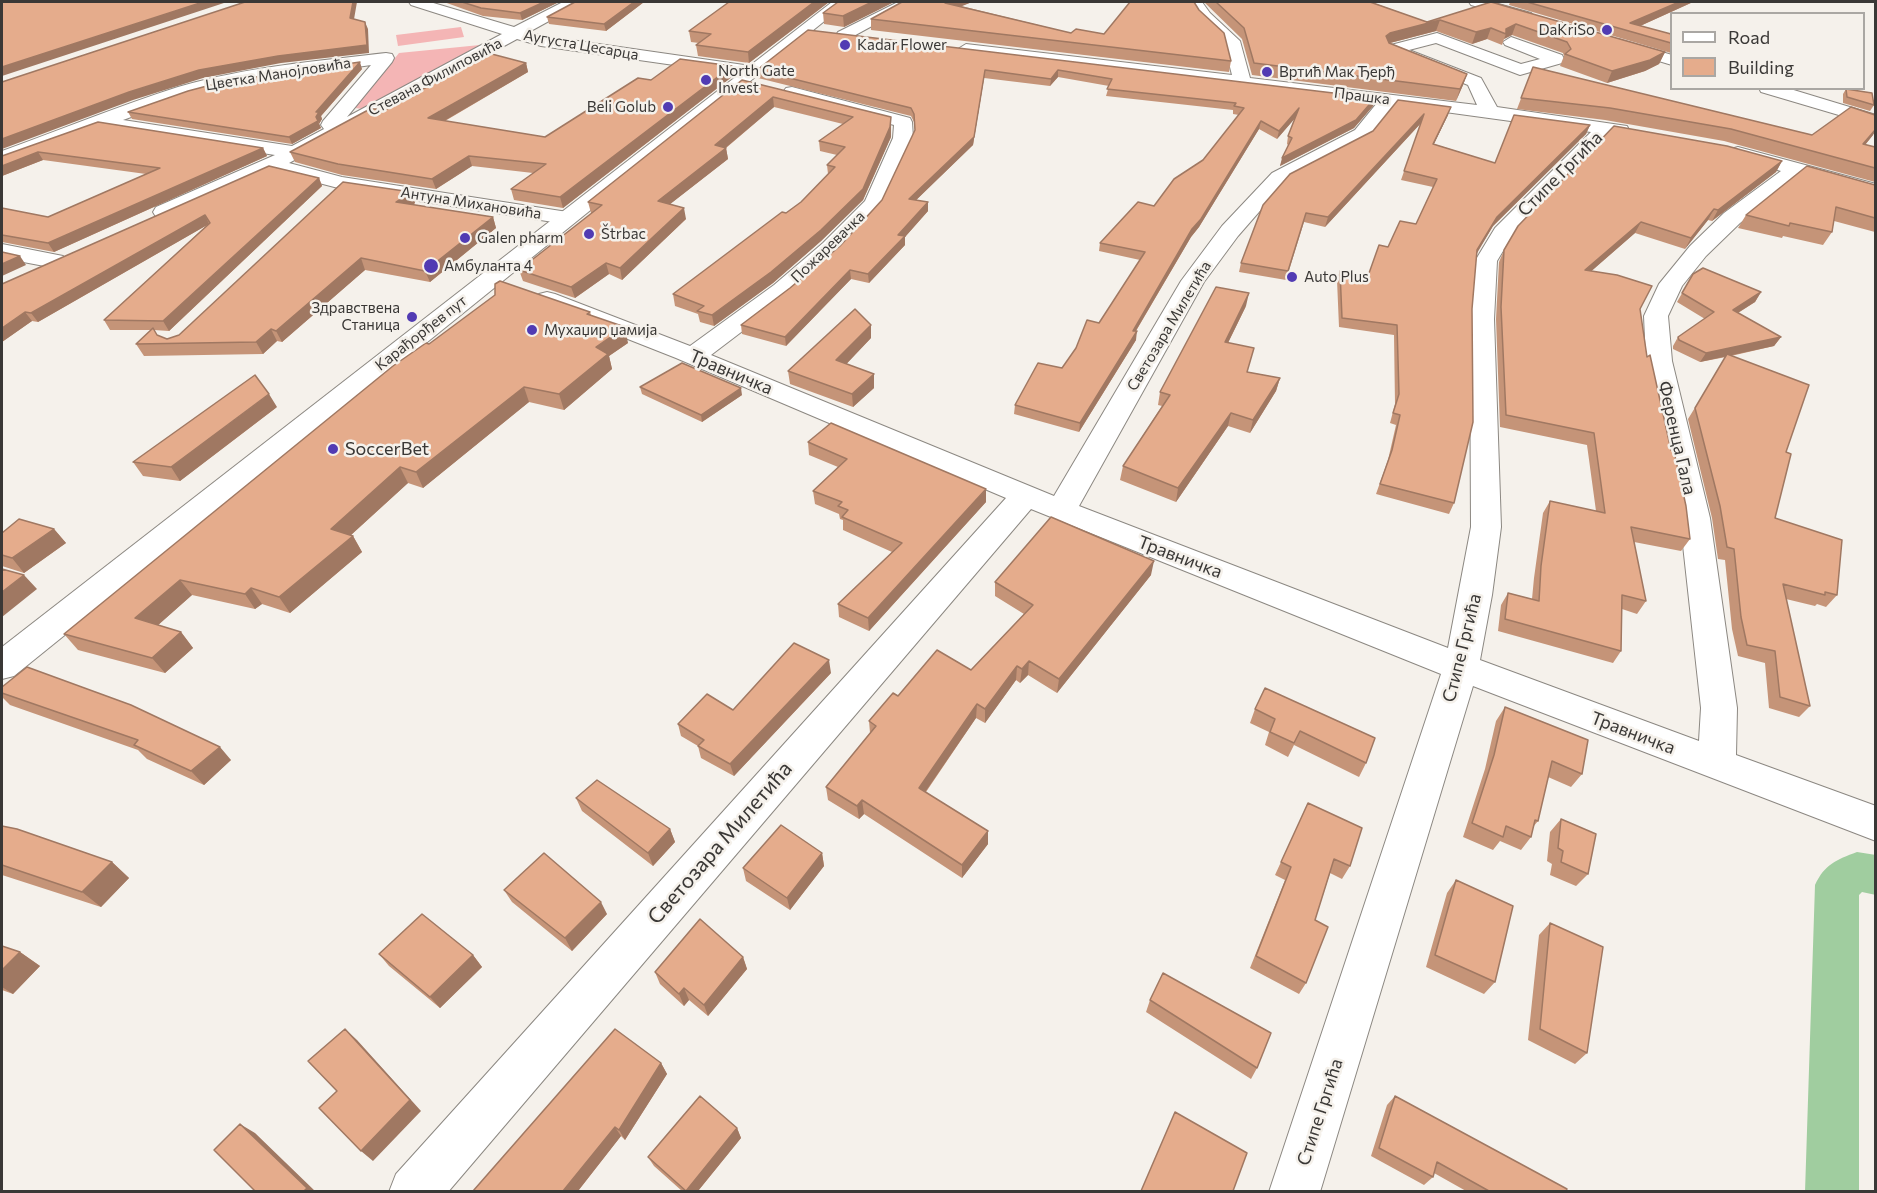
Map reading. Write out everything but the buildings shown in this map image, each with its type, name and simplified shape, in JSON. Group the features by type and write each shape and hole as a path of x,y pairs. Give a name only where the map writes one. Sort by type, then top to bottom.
{"street":[{"name":"Аугуста Цесарца","path":"416,2 541,41 746,76"},
{"name":"Стевана Филиповића","path":"152,218 271,165 573,2"},
{"name":"Карађорђев пут","path":"2,666 841,2"},
{"path":"844,35 909,2"},
{"path":"1195,2 1204,16 1232,41 1242,81"},
{"path":"1476,2 1541,21"},
{"path":"806,29 879,39"},
{"path":"1511,42 1561,57 1520,70 1475,82 1393,49 1437,38 1520,70"},
{"path":"1607,41 1670,60"},
{"name":"Прашка","path":"950,47 1242,81 1621,130"},
{"name":"Цветка Манојловића","path":"2,158 103,123 185,91 224,81 303,68 386,58 316,141"},
{"name":"Пожаревачка","path":"693,356 782,290 831,248 874,203 903,138 903,122 746,76"},
{"path":"1475,82 1490,112"},
{"path":"1774,90 1875,121"},
{"name":"Светозара Милетића","path":"414,1191 1043,503 1193,281 1230,231 1279,177 1362,134 1389,100"},
{"path":"103,123 295,152"},
{"name":"Стипе Гргића","path":"1294,1191 1461,667 1476,595 1486,526 1482,319 1486,261 1503,233 1621,130"},
{"path":"1724,149 1875,191"},
{"name":"Антуна Михановића","path":"271,165 342,183 566,218"},
{"name":"Ференца Гала","path":"1717,764 1719,708 1695,518 1659,361 1656,316 1671,284 1698,250 1732,218 1796,169"},
{"path":"325,199 342,183"},
{"path":"2,251 66,257 23,276"},
{"name":"Травничка","path":"489,280 586,312 1043,503 1461,667 1875,824"}],"shaded area":[{"path":"461,27 464,37 398,46 396,35"},
{"path":"480,45 363,109 355,108 399,53"}],"waterway":[{"path":"1832,1192 1837,885 1857,872 1876,875"}],"place":[{"name":"DaKriSo","path":"1607,30"},
{"name":"Kadar Flower","path":"845,45"},
{"name":"Вртић Мак Ђерђ","path":"1267,72"},
{"name":"North Gate Invest","path":"706,80"},
{"name":"Beli Golub","path":"668,107"},
{"name":"Štrbac","path":"589,234"},
{"name":"Galen pharm","path":"465,238"},
{"name":"Амбуланта 4","path":"431,266"},
{"name":"Auto Plus","path":"1292,277"},
{"name":"Здравствена Станица","path":"412,317"},
{"name":"Мухаџир џамија","path":"532,330"},
{"name":"SoccerBet","path":"333,449"}]}
